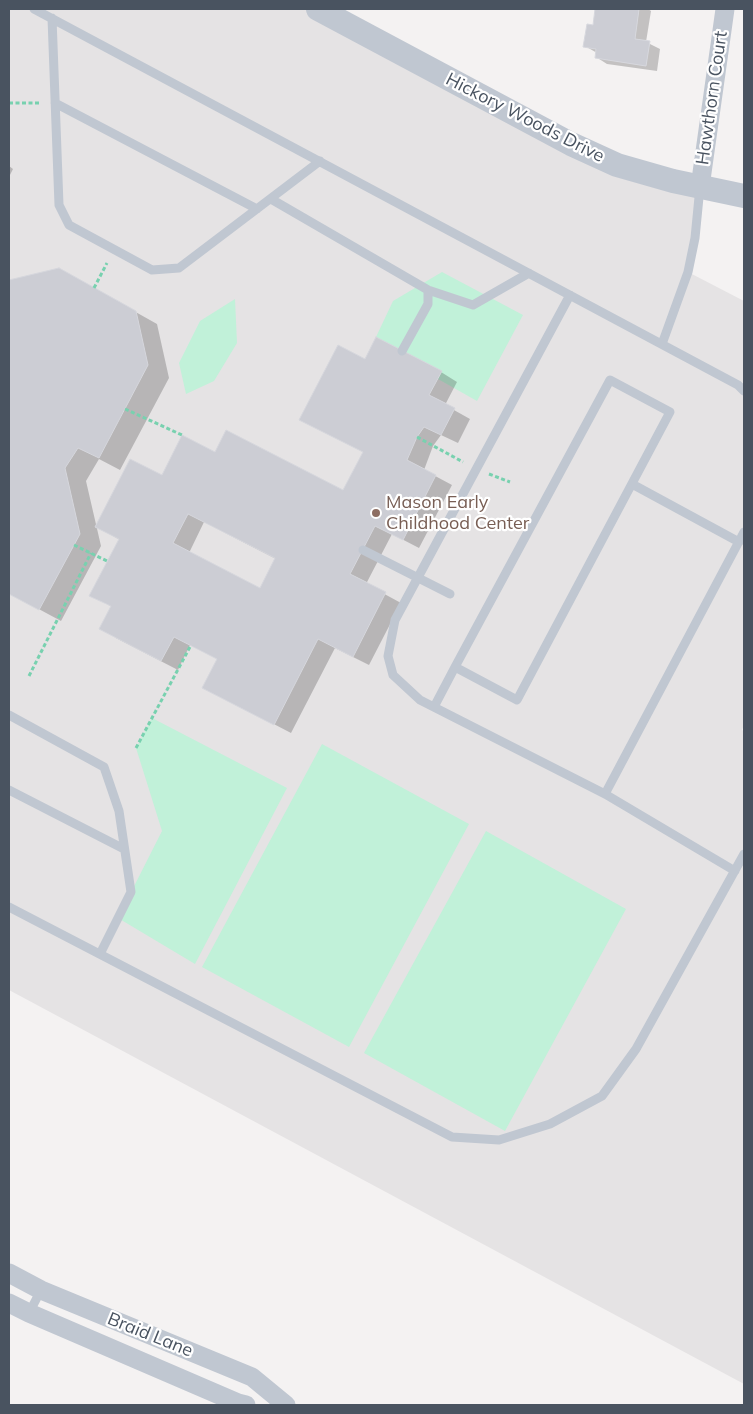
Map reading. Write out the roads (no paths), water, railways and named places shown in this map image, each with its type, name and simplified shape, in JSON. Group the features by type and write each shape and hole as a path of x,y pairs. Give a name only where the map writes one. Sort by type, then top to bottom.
{"street":[{"name":"Hickory Woods Drive","path":"318,9 571,144 617,166 744,196"},
{"name":"Hawthorn Court","path":"700,187 725,9"},
{"name":"Braid Lane","path":"9,1273 41,1290 252,1377 286,1405"},
{"name":"Braid Lane","path":"9,1303 246,1405"}],"lane":[{"path":"34,9 662,344 738,385 744,391"},
{"path":"52,18 59,205 69,225 152,270 179,268 320,162"},
{"path":"55,103 257,209"},
{"path":"662,344 688,272 700,187"},
{"path":"271,199 428,290 474,305 529,273"},
{"path":"402,351 428,304 428,290"},
{"path":"570,295 394,620 388,656 393,675 420,700 605,794 735,870"},
{"path":"434,707 455,667 610,380 670,412 517,700 455,667"},
{"path":"632,484 739,542"},
{"path":"605,794 744,532"},
{"path":"363,550 450,594"},
{"path":"9,715 104,767 118,811 131,892 100,954"},
{"path":"9,790 124,849"},
{"path":"9,907 452,1138 499,1140 550,1124 602,1096 636,1049 744,854"},
{"path":"29,1313 41,1290"}],"place":[{"name":"Mason Early Childhood Center","path":"376,513"}]}
